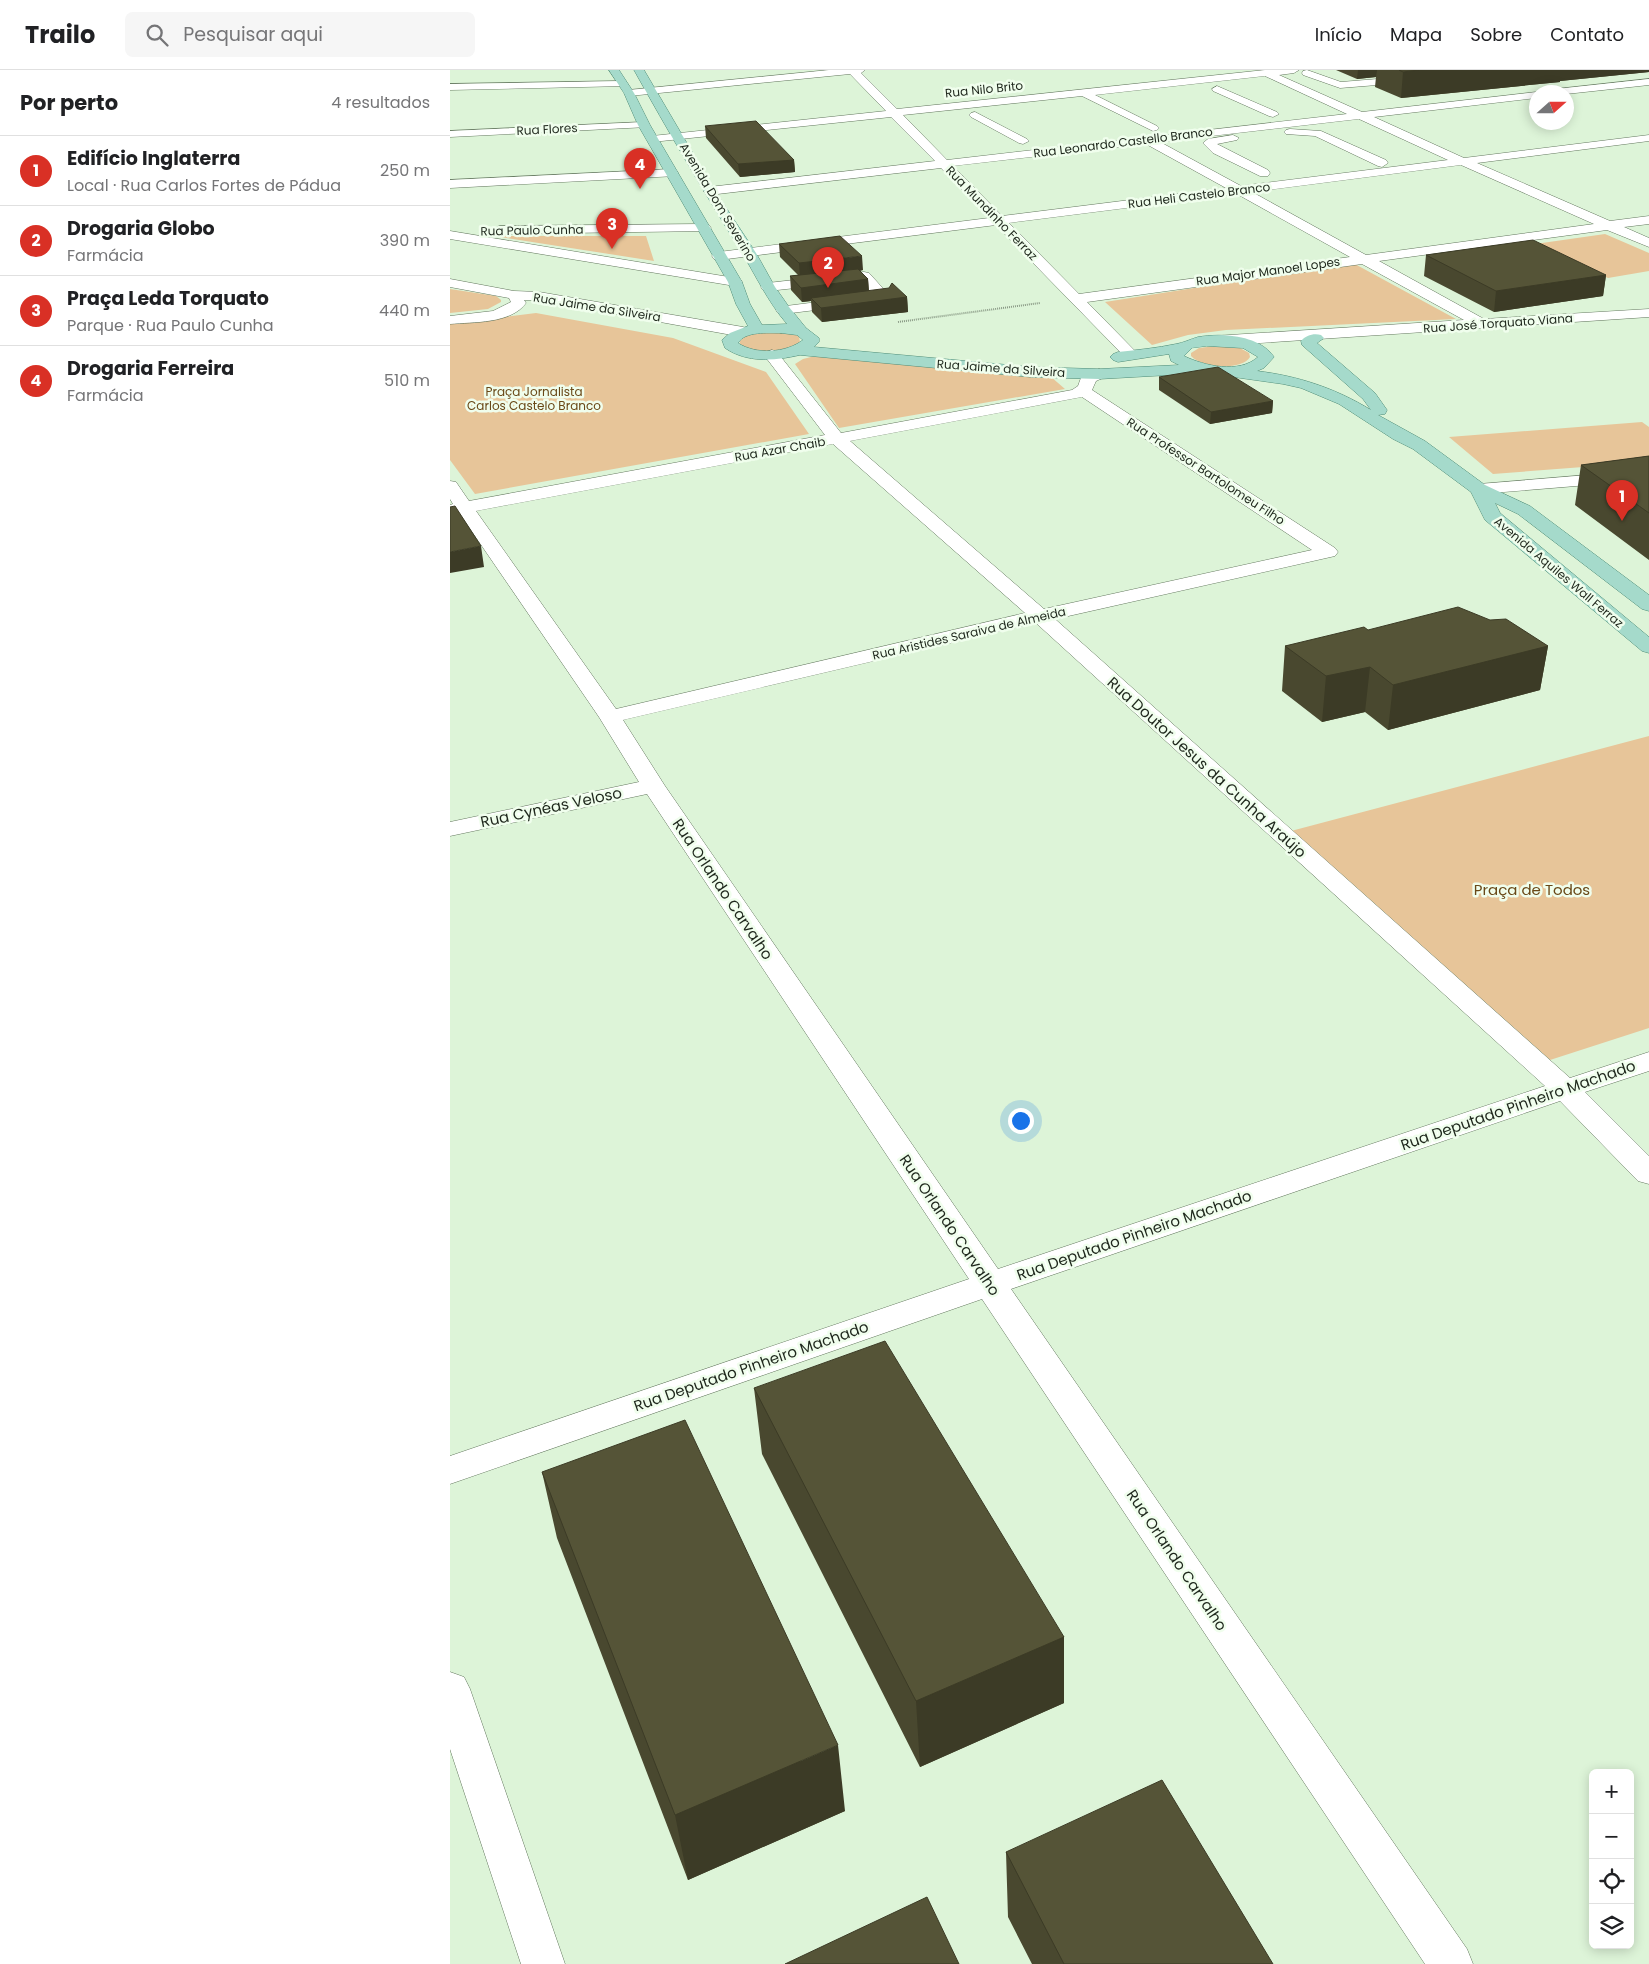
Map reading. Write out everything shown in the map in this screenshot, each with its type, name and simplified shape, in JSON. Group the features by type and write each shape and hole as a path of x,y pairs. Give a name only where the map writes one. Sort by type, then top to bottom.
{"main road":[{"name":"Avenida Dom Severino","path":"614,70 735,282 750,330"},
{"name":"Avenida Dom Severino","path":"639,70 709,191 749,253 768,287 781,307 804,332"},
{"name":"Rua Jaime da Silveira","path":"750,330 780,328 857,344 995,358 1203,369"},
{"path":"734,349 730,345 730,340 750,330"},
{"path":"800,350 811,342 811,338 804,332"},
{"path":"1316,338 1309,341 1310,345 1369,396 1379,410"},
{"name":"Rua Jaime da Silveira","path":"734,349 746,353 772,355 800,350 999,370 1100,363 1131,355 1214,341 1240,342 1259,349 1265,355"},
{"path":"1180,348 1176,353 1177,358 1189,366 1203,369 1223,371 1247,369 1257,366 1265,355 1285,362"},
{"name":"Avenida Aquiles Wall Ferraz","path":"1223,371 1264,375 1307,385 1345,401 1399,435 1419,444 1479,489 1524,510 1649,606"},
{"name":"Avenida Aquiles Wall Ferraz","path":"1319,373 1342,383 1412,433 1419,444"},
{"name":"Avenida Aquiles Wall Ferraz","path":"1479,489 1492,516 1649,647"}],"street":[{"name":"Rua Mundinho Ferraz","path":"853,70 1131,355"},
{"path":"450,87 652,91 860,70"},
{"name":"Rua Nilo Brito","path":"652,139 1264,71 1294,70"},
{"path":"1299,70 1340,85 1426,77"},
{"path":"1264,71 1463,162 1649,242"},
{"path":"1574,90 1649,82"},
{"path":"941,119 1252,85"},
{"path":"1217,89 1273,114"},
{"path":"1082,92 1241,190 1482,324"},
{"name":"Rua Leonardo Castello Branco","path":"709,191 943,163 1150,134 1238,129 1529,96"},
{"path":"975,115 1023,141"},
{"name":"Rua Flores","path":"450,134 644,124"},
{"path":"1238,129 1250,136"},
{"path":"1264,173 1217,150 1209,143 1250,136 1307,131 1382,163"},
{"name":"Rua Heli Castelo Branco","path":"719,256 1649,138"},
{"path":"450,184 672,173"},
{"name":"Rua Major Manoel Lopes","path":"1075,299 1649,220"},
{"name":"Rua Paulo Cunha","path":"450,230 704,228"},
{"path":"652,229 670,272"},
{"path":"450,235 735,282"},
{"path":"768,287 864,276 880,292 781,307"},
{"name":"Rua Jaime da Silveira","path":"450,284 514,295 539,296 750,330"},
{"path":"514,295 560,309 710,339 734,349"},
{"path":"491,315 513,309 518,303 514,295"},
{"path":"450,320 560,309"},
{"name":"Rua José Torquato Viana","path":"1214,341 1649,313"},
{"name":"Rua José Torquato Viana","path":"1265,355 1316,338 1348,333"},
{"name":"Rua Doutor Jesus da Cunha Araújo","path":"772,355 815,414 837,439 1040,616 1565,1089 1649,1174"},
{"path":"1083,391 1087,387 1088,378 1100,363"},
{"name":"Rua Azar Chaib","path":"455,501 837,439 1083,391"},
{"name":"Rua Professor Bartolomeu Filho","path":"1083,391 1328,552"},
{"path":"1479,489 1649,475"},
{"name":"Rua Orlando Carvalho","path":"455,501 610,717 653,786 1451,1964"},
{"name":"Rua Aristides Saraiva de Almeida","path":"610,717 1040,616 1328,552"},
{"name":"Rua Cynéas Veloso","path":"450,829 653,786"},
{"name":"Rua Deputado Pinheiro Machado","path":"450,1470 990,1284 1649,1061"},
{"path":"450,1689 543,1964"}],"path":[{"path":"898,322 1075,299"}],"green space":[{"path":"1605,234 1649,253 1649,271 1608,278 1535,244"},
{"path":"494,236 646,236 654,261"},
{"path":"1353,263 1456,319 1226,330 1188,335 1152,345 1105,302"},
{"path":"450,289 496,296 501,302 488,309 450,313"},
{"name":"Praça Jornalista Carlos Castelo Branco","path":"536,313 673,338 766,372 809,434 475,494 450,460 450,324"},
{"path":"768,331 796,335 799,337 800,342 787,349 770,352 753,350 740,344 740,341 746,336"},
{"path":"1215,346 1240,348 1249,353 1250,357 1239,364 1221,366 1203,363 1191,356 1191,353 1199,348"},
{"path":"815,356 1050,376 1065,389 839,428 795,364 803,359"},
{"path":"1642,422 1649,427 1649,462 1493,474 1449,437"},
{"name":"Praça de Todos","path":"1649,736 1649,1028 1550,1060 1291,831"}],"building":[{"path":"1399,70 1419,70 1403,72"},
{"path":"756,121 794,160 738,164 705,126"},
{"path":"840,236 862,256 799,263 779,244"},
{"path":"1533,240 1606,275 1496,291 1426,255"},
{"path":"858,269 868,279 801,288 790,276"},
{"path":"892,283 907,297 821,308 811,298 889,288"},
{"path":"1218,367 1273,401 1211,412 1159,377"},
{"path":"1649,456 1649,513 1581,465"},
{"path":"455,506 481,546 450,552 450,507"},
{"path":"1458,607 1490,620 1506,619 1548,646 1393,685 1370,667 1326,676 1285,646 1364,627 1368,630"},
{"path":"885,1341 1064,1637 916,1701 754,1388"},
{"path":"685,1420 838,1745 675,1815 542,1472"},
{"path":"1162,1780 1273,1964 1064,1964 1006,1852"},
{"path":"927,1897 959,1964 785,1964"}],"place":[{"name":"Drogaria Ferreira","path":"640,189"},
{"name":"Praça Leda Torquato","path":"612,249"},
{"name":"Drogaria Globo","path":"828,288"},
{"name":"Edifício Inglaterra","path":"1622,521"}]}
